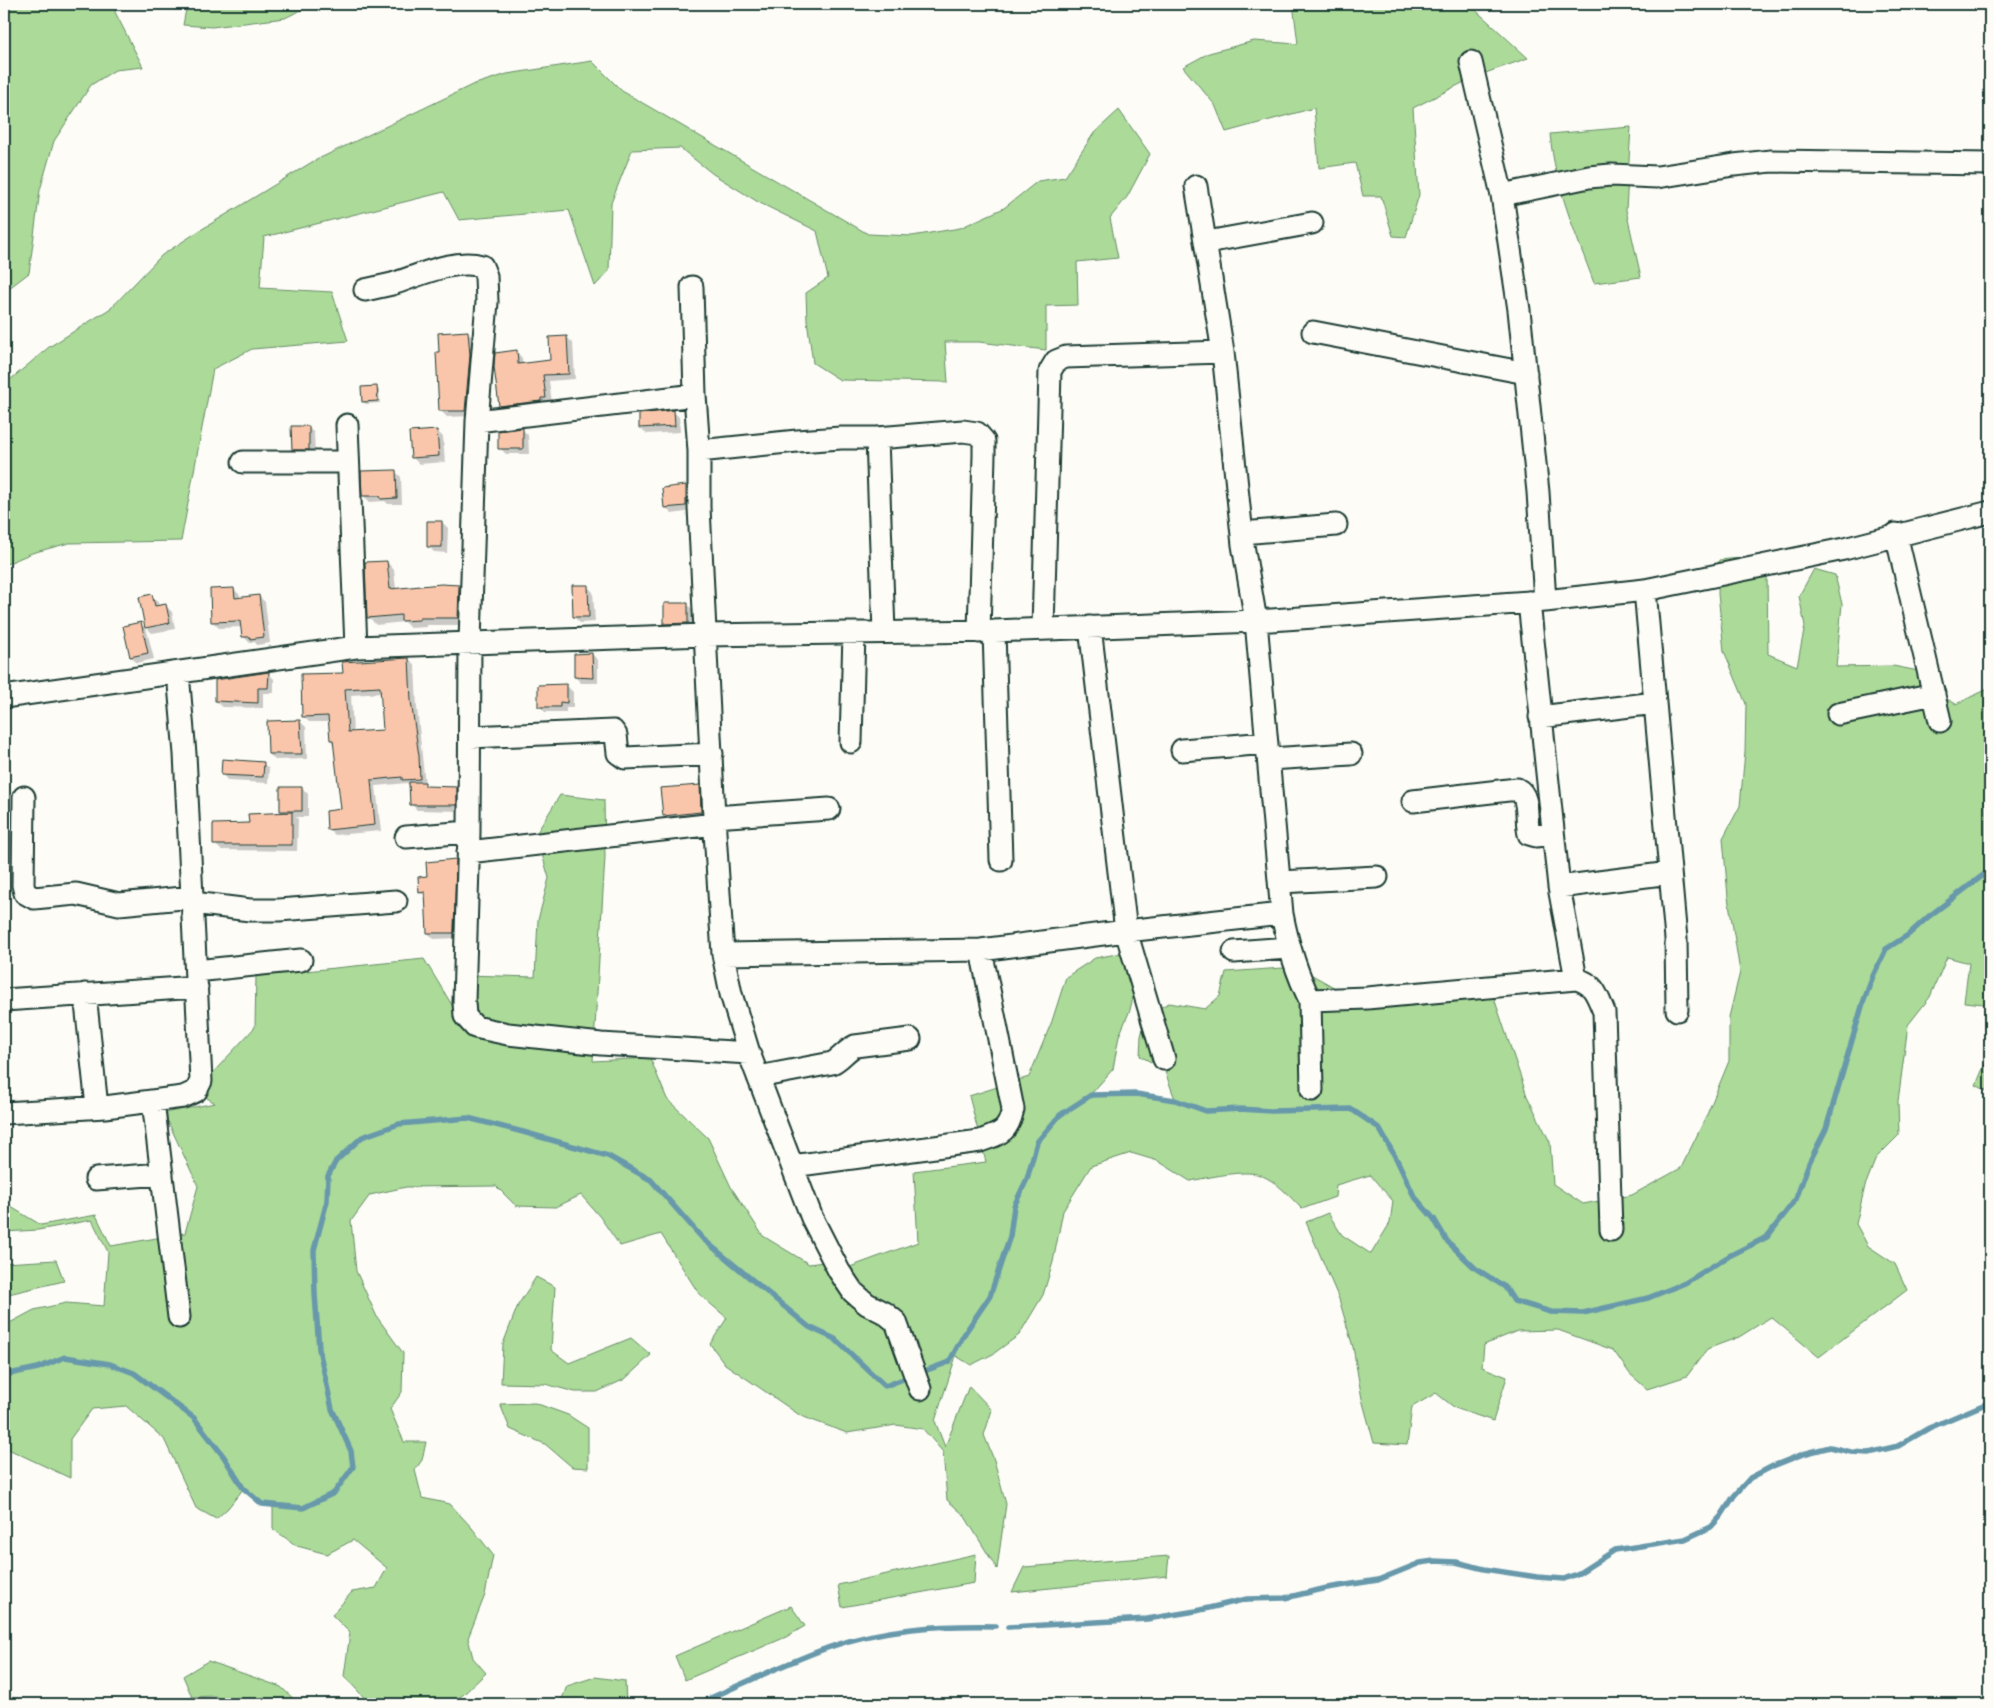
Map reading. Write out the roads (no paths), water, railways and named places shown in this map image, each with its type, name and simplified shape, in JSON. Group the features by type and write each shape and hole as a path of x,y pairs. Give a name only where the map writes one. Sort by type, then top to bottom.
{"street":[{"path":"1470,62 1502,195 1519,310 1538,492 1537,601 1540,717 1559,887 1576,979"},
{"path":"1502,195 1589,177 1610,175 1657,177 1771,161 1990,164"},
{"path":"1196,186 1207,242 1223,352 1242,533 1256,621 1282,914 1289,948 1298,976 1310,1000 1312,1090"},
{"path":"1207,242 1312,223"},
{"path":"365,290 432,270 472,263 482,266 486,276 487,302 477,421 470,642 469,842 465,1016 475,1028 508,1034 601,1044 749,1053"},
{"path":"692,287 695,395 699,450 699,507 714,820 723,954 731,994 749,1053 812,1218 839,1271 853,1292 867,1304 885,1313 896,1322 920,1389"},
{"path":"1313,332 1526,373"},
{"path":"1043,629 1050,371 1056,361 1066,357 1223,352"},
{"path":"477,421 695,395"},
{"path":"346,425 356,647"},
{"path":"699,450 841,438 877,438 963,431 977,433 984,441 987,632 1002,860"},
{"path":"877,438 884,632"},
{"path":"243,462 348,462"},
{"path":"4,697 356,647 705,635 987,632 1256,621 1537,601 1645,590 1844,548 1990,512"},
{"path":"1242,533 1336,525"},
{"path":"1896,534 1940,721"},
{"path":"1645,590 1676,939 1677,1010"},
{"path":"1090,627 1126,931 1164,1058"},
{"path":"851,742 854,633"},
{"path":"4,1113 97,1107 152,1101 189,1094 196,1091 201,1081 185,754 178,673"},
{"path":"1838,714 1934,694"},
{"path":"1540,717 1655,703"},
{"path":"470,737 613,732 616,735 618,753 625,758 712,754"},
{"path":"1182,750 1351,754"},
{"path":"1413,801 1517,789 1522,792 1525,798 1529,834 1536,836 1553,834"},
{"path":"24,798 23,885 25,893 34,898 76,894 120,904 193,900 250,910 279,910 396,901"},
{"path":"406,837 469,842 829,809"},
{"path":"1559,887 1670,873"},
{"path":"1280,882 1377,877"},
{"path":"723,954 981,950 1126,931 1282,914"},
{"path":"1234,952 1289,948"},
{"path":"792,1166 980,1141 998,1134 1010,1124 1013,1108 981,950"},
{"path":"4,1000 85,994 197,979 301,960"},
{"path":"1310,1000 1367,998 1576,979 1586,982 1591,986 1604,1012 1611,1230"},
{"path":"85,994 97,1107"},
{"path":"758,1077 832,1063 839,1060 848,1049 855,1046 910,1039"},
{"path":"152,1101 179,1317"},
{"path":"96,1179 162,1174"}],"waterway":[{"path":"919,1373 949,1362 965,1333 990,1296 1010,1236 1014,1206 1027,1179 1037,1142 1060,1115 1091,1095 1136,1094 1175,1100 1206,1111 1240,1109 1271,1111 1351,1109 1379,1128 1414,1196 1434,1219 1447,1241 1475,1268 1505,1287 1514,1301 1551,1312 1583,1313 1648,1298 1685,1283 1729,1256 1767,1237 1796,1199 1809,1163 1826,1129 1863,1003 1886,949 1908,935 1928,917 1990,870"},
{"path":"4,1375 38,1368 65,1357 110,1364 134,1373 194,1418 224,1457 243,1488 262,1504 303,1508 334,1493 353,1467 351,1451 332,1409 319,1349 314,1250 327,1201 328,1176 336,1161 362,1137 399,1124 468,1118 608,1156 651,1180 703,1239 809,1327 835,1339 885,1386 911,1376"},
{"path":"1008,1627 1147,1619 1196,1611 1247,1599 1285,1598 1327,1588 1378,1580 1420,1563 1434,1561 1456,1562 1484,1569 1564,1579 1579,1573 1615,1550 1685,1539 1711,1527 1750,1478 1773,1466 1803,1454 1830,1447 1851,1452 1869,1453 1898,1446 1929,1428 1990,1402"},
{"path":"697,1704 796,1660 850,1641 912,1629 996,1626"}]}
